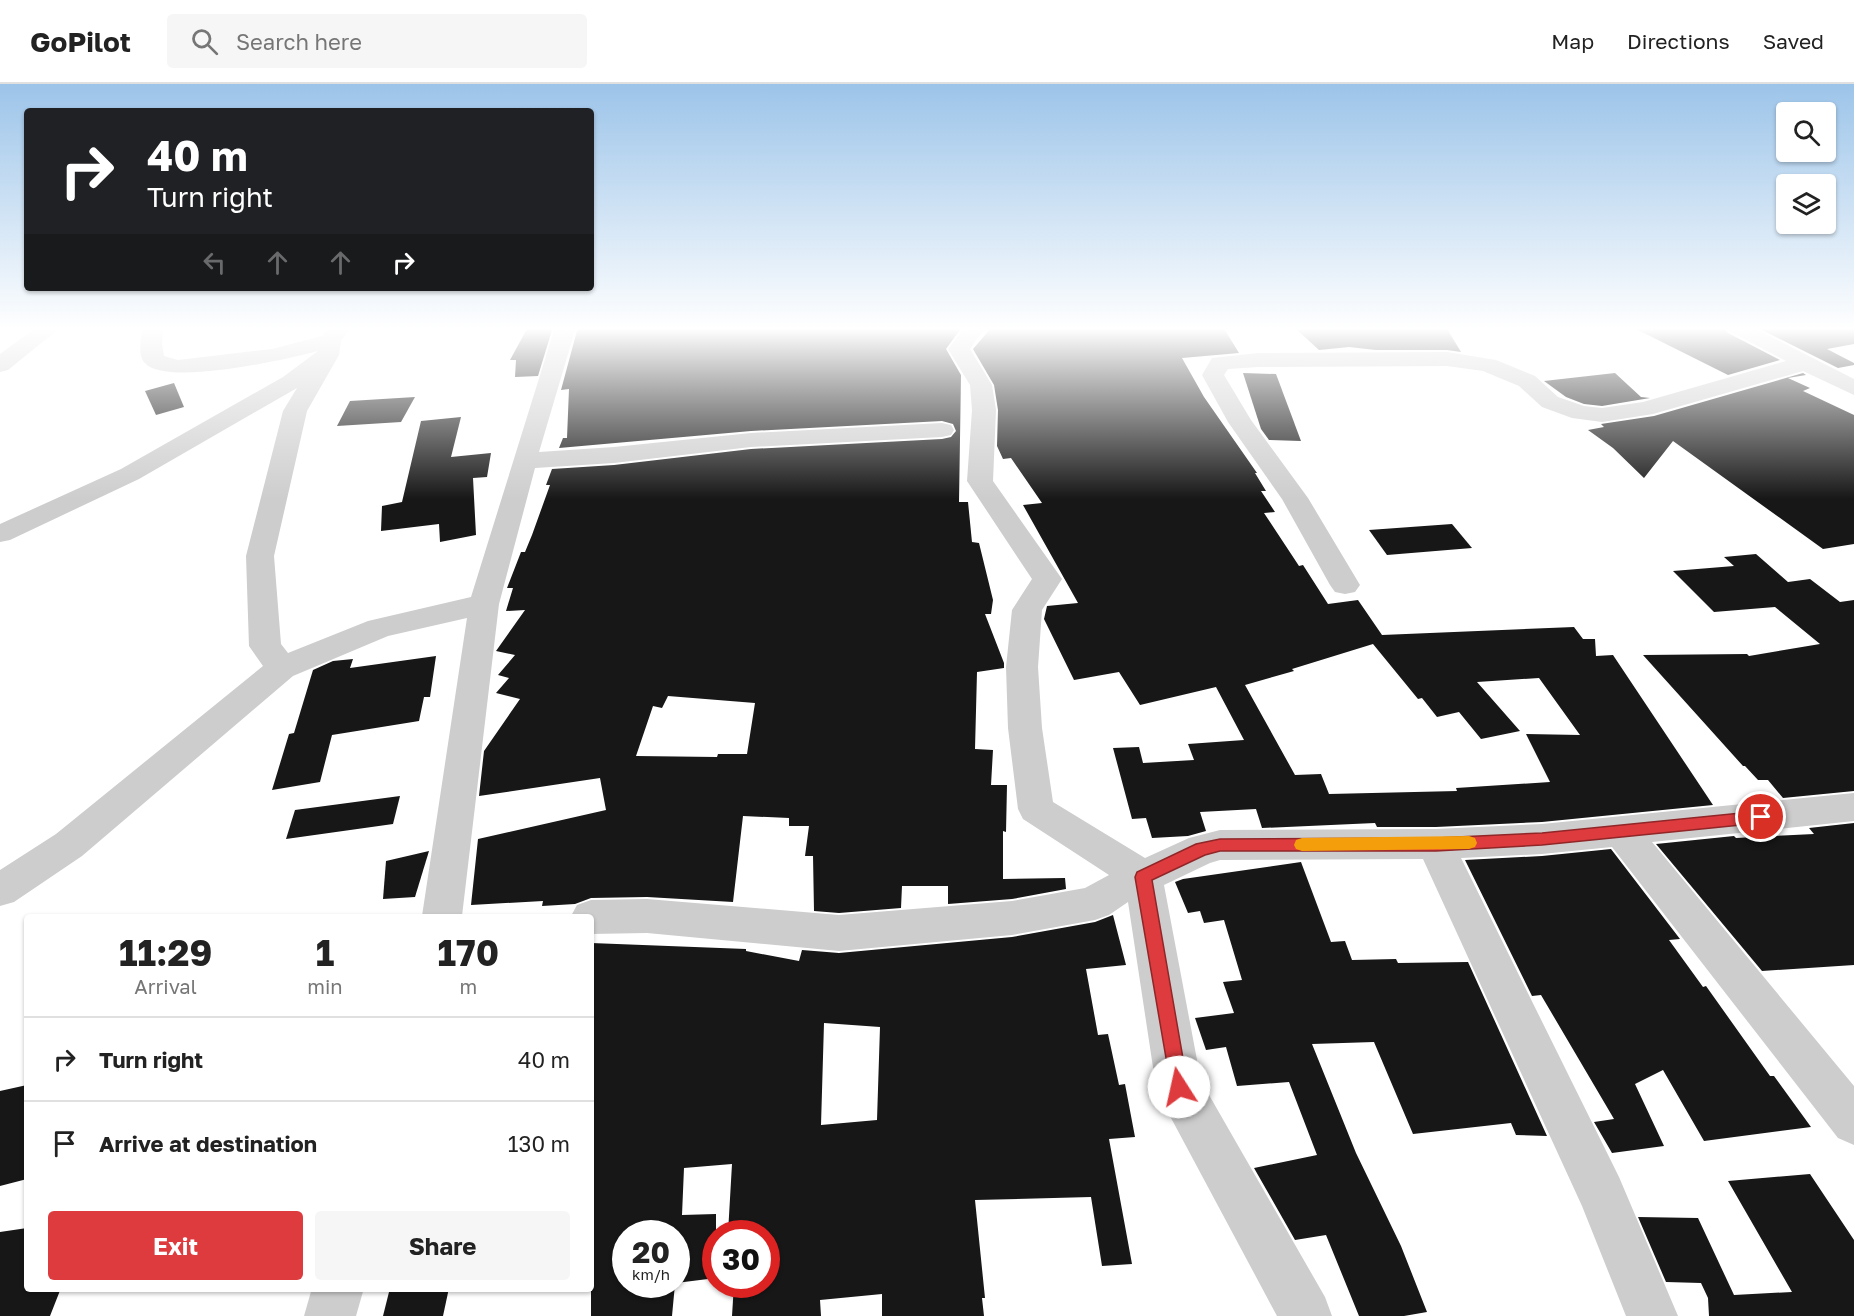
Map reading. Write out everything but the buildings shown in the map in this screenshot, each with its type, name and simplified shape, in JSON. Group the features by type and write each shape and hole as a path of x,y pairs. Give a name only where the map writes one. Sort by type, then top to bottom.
{"street":[{"path":"0,534 130,474 287,384"},
{"path":"282,668 265,646 260,556 295,411 309,384"},
{"path":"442,914 484,604 547,384"},
{"path":"981,384 984,410 980,481 1047,579 1027,610 1022,667 1025,728 1036,809 1143,877 1179,1087 1306,1316"},
{"path":"1218,384 1240,422 1295,498 1345,585"},
{"path":"1531,384 1550,402 1580,413 1602,415 1645,410 1732,384"},
{"path":"524,461 614,455 751,440 942,430"},
{"path":"0,890 69,845 282,668 378,628 484,604"},
{"path":"594,917 647,916 839,933 1012,918 1095,903 1107,894 1202,849 1220,845 1436,844 1622,832 1854,807"},
{"path":"1622,832 1854,1122"},
{"path":"1436,844 1602,1194 1652,1316"},
{"path":"330,1316 337,1292"}],"slow traffic":[{"path":"1302,845 1469,843"}],"route":[{"path":"1179,1087 1143,877 1202,849 1220,845 1436,844 1542,839 1761,817"}]}
